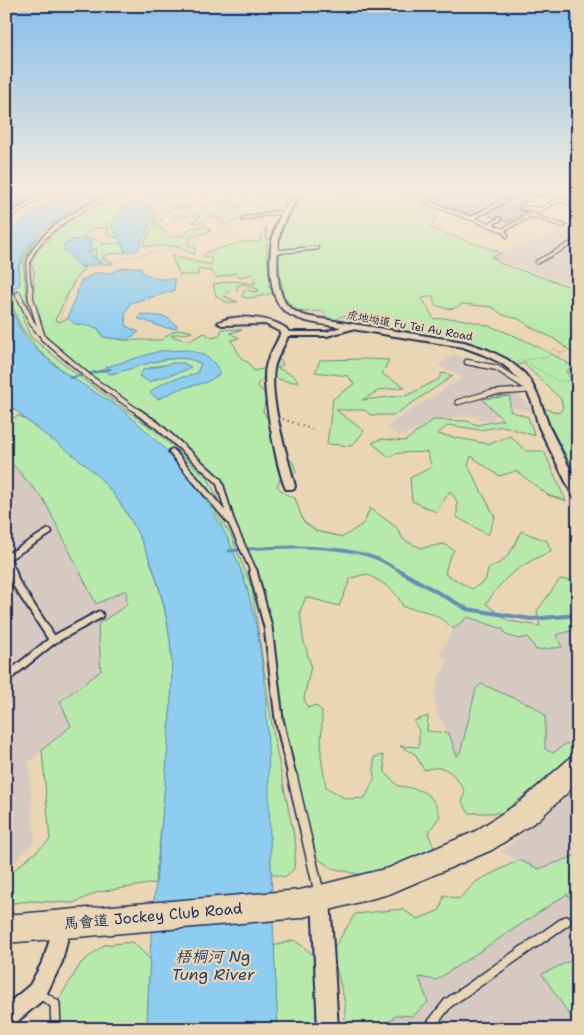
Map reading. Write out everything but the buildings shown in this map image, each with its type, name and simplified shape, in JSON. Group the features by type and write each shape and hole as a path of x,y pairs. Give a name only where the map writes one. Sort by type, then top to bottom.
{"main road":[{"name":"馬會道 Jockey Club Road","path":"6,929 310,901 389,881 482,841 529,811 578,766"}],"street":[{"name":"虎地坳道 Fu Tei Au Road","path":"276,237 275,252 278,297 284,307 306,318 464,345 487,352 509,364 520,373 531,390 544,427 578,496"},
{"path":"222,323 244,320 277,325 281,327 284,334 270,367 270,376 275,416 290,486"},
{"path":"284,334 327,334 350,326"},
{"path":"310,901 329,1028"},
{"path":"6,1018 37,992 53,962 62,924"}],"lane":[{"path":"43,337 31,299 28,262 38,245 46,237"},
{"path":"537,262 578,240"},
{"path":"275,252 317,248"},
{"path":"18,294 32,323 43,337 89,377 157,426 218,481 232,524 254,573 268,627 279,719 310,901"},
{"path":"467,362 497,368 531,390"},
{"path":"458,402 490,393 531,390"},
{"path":"172,452 232,524"},
{"path":"49,532 7,555 15,582 53,640"},
{"path":"6,678 53,640 98,615"},
{"path":"428,1029 448,1003 566,921"},
{"path":"37,992 55,1004 56,1029"}],"path":[{"path":"60,319 68,295 78,276 84,270 116,260 180,246 188,237"},
{"path":"509,364 548,357 553,348 560,352 568,352"},
{"path":"560,352 567,367 578,380"},
{"path":"523,360 558,381 578,380"},
{"path":"275,416 316,431"}],"shaded area":[{"path":"546,237 578,237 578,284 565,282 490,257"},
{"path":"454,354 506,378 534,413 501,404 492,422 466,414 399,436 387,426 463,377 438,365"},
{"path":"7,458 48,504 96,604 126,589 127,605 98,624 101,671 59,699 72,726 29,761 35,841 6,871"},
{"path":"467,617 562,646 556,635 578,629 578,736 553,753 545,749 545,715 531,704 482,684 457,757 449,733 437,714 434,699 438,678 448,660 439,655 453,629"},
{"path":"578,787 578,855 539,869 501,852"},
{"path":"563,889 578,909 578,945 573,960 542,974 578,1029 385,1029 419,977"}],"green space":[{"path":"42,237 32,247 23,264 29,314 22,317 31,337 84,380 157,432 209,480 222,509 215,512 231,535 252,589 274,738 296,846 294,869 285,877 271,874 265,694 247,587 229,541 187,472 165,449 115,406 80,385 38,350 21,327 13,308 13,288 20,276 19,266 33,243"},
{"path":"51,237 84,237 103,241 102,244 121,243 126,252 104,255 103,259 113,263 110,265 100,262 95,257 97,249 93,248 92,252 89,251 90,243 64,250 81,267 85,267 75,279 55,320 59,322 68,318 77,323 98,328 103,337 124,340 162,340 172,332 183,330 192,332 171,336 188,341 205,333 212,338 219,336 222,329 242,330 230,333 239,338 231,340 242,359 249,363 254,371 266,368 281,360 283,365 277,368 293,375 299,382 264,377 257,385 267,393 263,411 271,424 278,451 293,462 296,472 280,479 277,486 285,494 295,498 303,521 316,531 343,537 364,523 370,508 396,527 404,540 421,548 444,544 454,550 448,561 445,574 472,589 485,581 489,567 501,562 509,554 521,531 547,541 551,551 530,561 514,572 500,585 486,604 509,621 540,626 537,611 560,579 578,582 578,629 556,635 562,647 536,650 528,637 518,639 506,635 503,629 468,617 453,629 442,619 430,613 403,607 393,591 367,574 351,578 339,606 306,597 300,611 303,638 311,666 304,698 308,708 315,705 322,711 321,757 326,787 346,799 365,798 374,779 374,757 383,755 385,772 398,786 420,790 430,797 437,808 440,816 428,833 437,855 370,877 332,868 309,853 288,763 262,603 237,525 219,481 136,410 89,377 43,338 32,302 34,288 33,273 35,273 30,262","holes":["203,354 207,382 179,389 158,399 197,373 201,364 182,358 170,359 144,364 111,374 106,367","183,363 191,367 150,382 143,370 156,366"]},
{"path":"147,237 191,237 188,244 196,249 194,254 175,246 143,246"},
{"path":"261,237 266,237 270,280 275,283 267,286 275,292 255,298 246,298 242,297 245,289 253,292 259,290 245,284 238,285 237,290 229,291 224,296 238,302 226,302 216,296 213,284 234,281 255,284 253,274 240,277 236,273 217,278 211,271 198,269 198,275 180,275 171,256 211,265 211,257 203,256 207,252 246,241 259,242"},
{"path":"280,237 457,237 502,253 491,257 498,260 499,263 568,286 578,286 578,354 573,353 553,338 519,319 503,315 492,307 462,304 456,308 446,308 435,305 433,296 422,298 434,319 451,318 470,321 507,332 575,367 566,371 575,386 578,386 578,431 570,433 578,446 578,478 551,427 544,408 559,413 563,408 561,399 523,363 513,367 465,343 343,327 351,316 341,316 331,324 323,311 299,311 291,306 283,294 279,266 275,264 277,253 289,249 278,250"},
{"path":"320,360 389,360 382,374 405,387 380,390 362,400 408,395 439,379 442,373 453,376 394,415 370,415 365,410 336,410 364,431 352,446 327,444 333,399 354,384 348,376 315,372"},
{"path":"510,396 510,411 528,417 535,436 503,426 480,430 449,425 437,434 489,444 510,436 526,451 544,451 566,501 548,495 516,471 499,476 471,456 468,466 495,517 488,535 457,517 457,501 450,491 436,512 412,501 410,478 432,467 427,452 399,453 389,457 372,443 381,439 405,441 433,420 467,421 477,425 503,420 482,399"},
{"path":"20,416 72,453 92,470 115,495 148,555 162,598 170,641 172,675 171,710 155,883 98,892 73,903 31,901 6,904 6,877 50,840 42,750 71,726 60,701 101,671 98,624 127,605 126,590 96,604 44,500 6,457 6,418"},
{"path":"481,684 533,706 545,715 545,749 553,753 567,743 578,754 578,757 569,758 554,773 503,813 469,813 462,802 465,792 449,771 439,768 424,770 415,754 400,746 419,747 419,731 414,721 428,716 427,731 449,733 457,757 461,750 476,689"},
{"path":"578,855 578,909 567,894 436,980 419,977 428,1002 413,1016 395,1015 385,1029 345,1029 345,1003 332,951 355,914 402,909 418,919 440,910 444,895 459,899 477,881 519,860 539,869"},
{"path":"294,940 319,959 315,1029 278,1029 273,946"},
{"path":"133,942 150,959 147,1029 60,1029 59,999 81,963 104,945"},
{"path":"578,945 578,1028 542,974 572,960"}],"water":[{"name":"梧桐河 Ng Tung River","path":"6,237 37,237 19,265 20,284 13,289 13,310 19,326 28,340 41,353 71,377 128,415 181,466 196,484 220,524 237,561 250,599 264,678 267,719 278,1029 147,1029 152,919 165,786 172,684 171,652 163,601 151,562 143,544 112,492 88,467 32,425 6,401"},
{"path":"118,237 144,237 138,250 126,252"},
{"path":"81,239 91,242 89,253 100,262 99,264 81,267 64,250 64,245 73,240"},
{"path":"140,267 143,273 158,279 175,279 174,291 130,303 125,314 126,326 139,332 127,340 103,337 98,328 75,324 68,318 81,281 95,273 109,273 123,268"},
{"path":"141,314 166,317 177,326 176,328 166,328 139,319 138,317"},
{"path":"187,350 207,357 215,364 220,374 207,382 179,389 158,399 150,393 167,381 197,373 201,364 179,358 168,359 109,374 106,367 160,351"},
{"path":"173,363 183,363 191,367 149,382 139,376 143,370"}],"waterway":[{"path":"70,378 110,369"},
{"path":"229,551 284,547 344,550 378,559 402,572"},
{"path":"400,571 467,609 531,619 578,615"}]}
